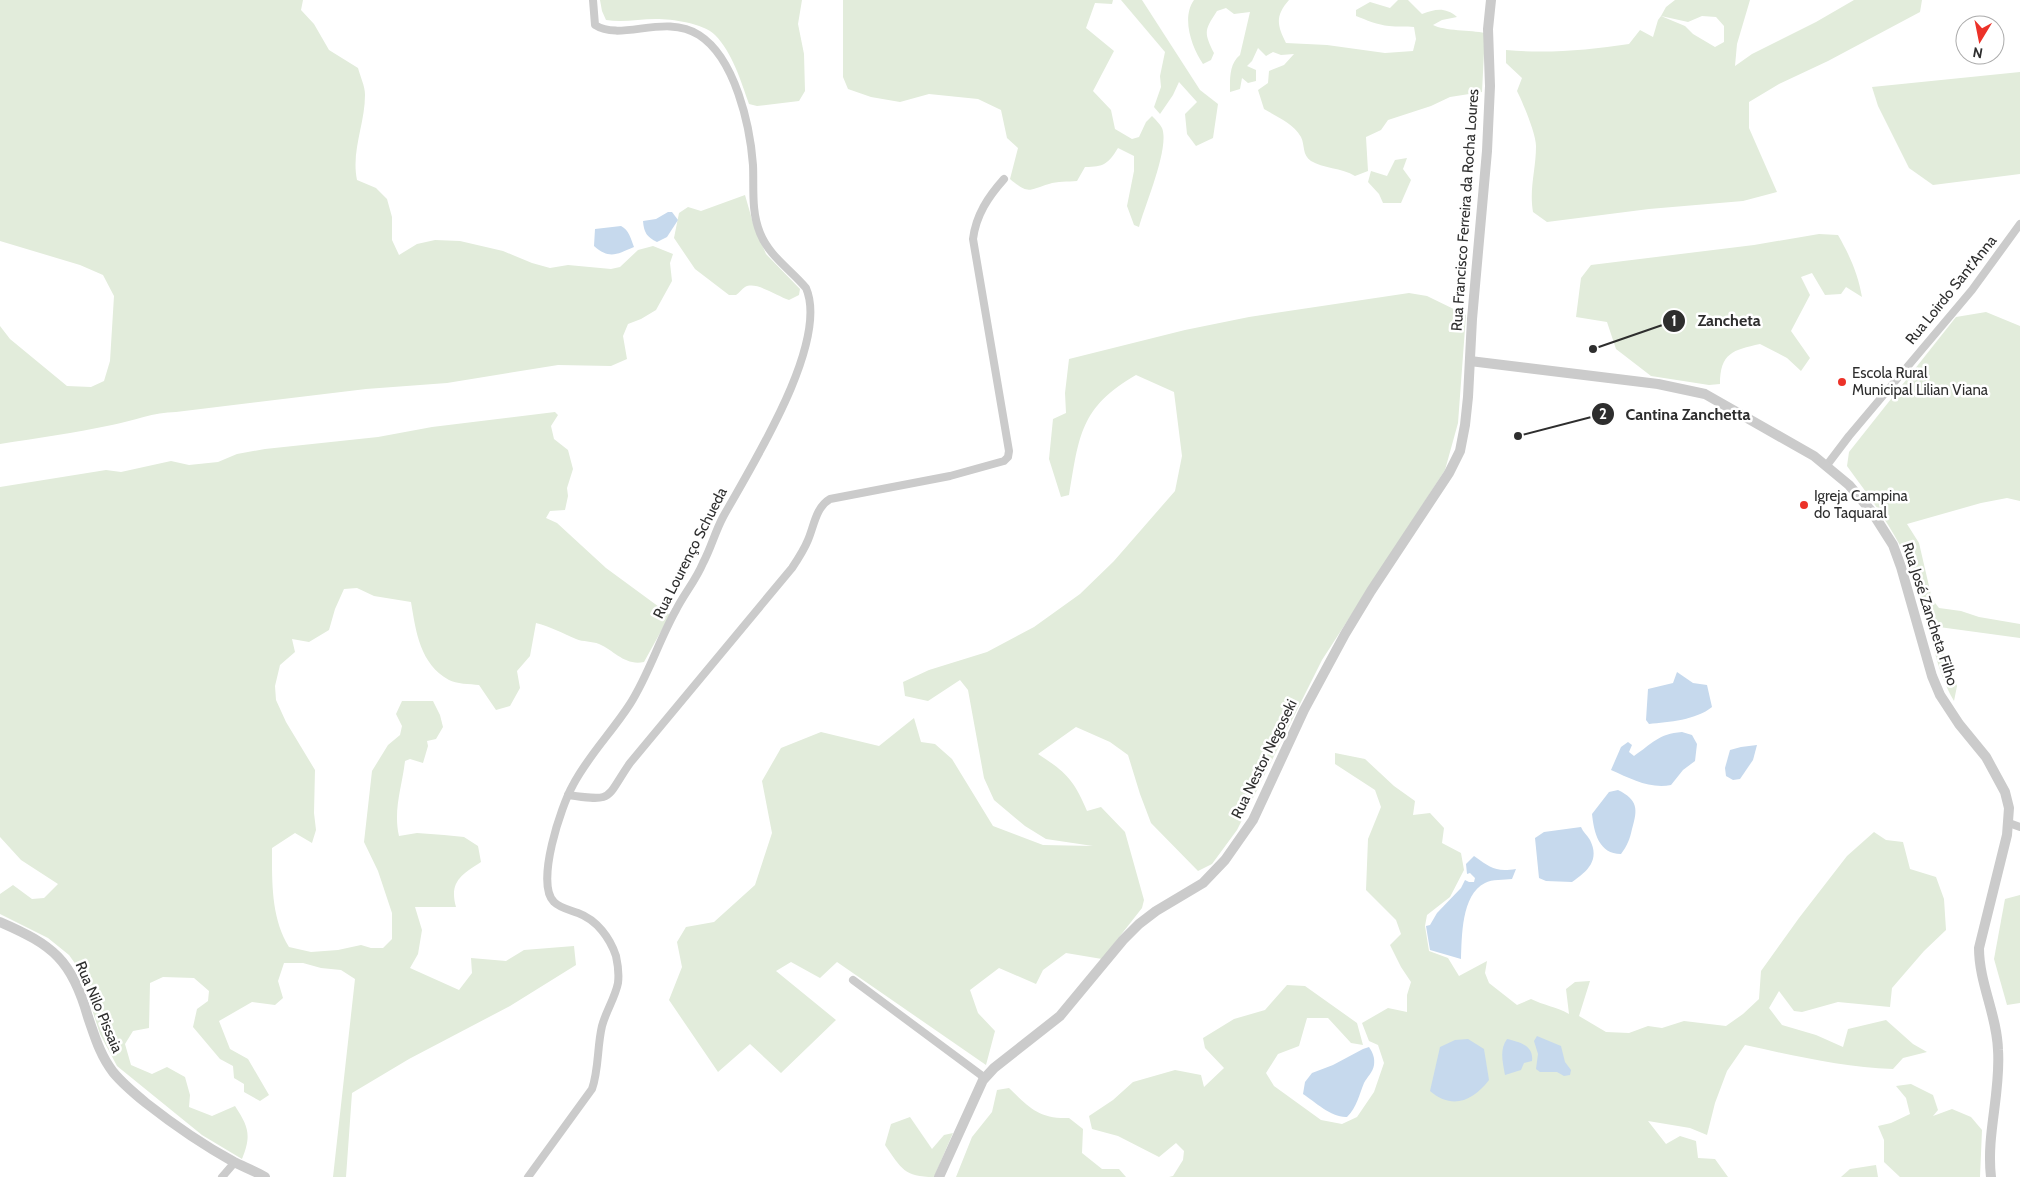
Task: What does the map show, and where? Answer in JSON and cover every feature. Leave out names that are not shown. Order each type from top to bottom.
[{"type":"street","name":"Rua Lourenço Schueda","points":[[528,1177],[592,1088],[596,1079],[601,1029],[618,984],[616,958],[603,931],[593,921],[554,903],[548,894],[546,884],[548,865],[568,795],[577,778],[638,690],[676,610],[702,566],[721,521],[784,408],[806,344],[812,309],[806,288],[767,247],[760,233],[753,200],[753,167],[748,132],[725,62],[712,46],[699,35],[686,29],[660,26],[622,30],[601,29],[595,25],[593,0]]},
{"type":"street","name":"Rua Francisco Ferreira da Rocha Loures","points":[[1470,361],[1472,319],[1488,151],[1490,86],[1488,29],[1491,0]]},
{"type":"street","points":[[568,795],[598,800],[611,794],[630,763],[792,568],[805,546],[820,507],[825,502],[830,499],[950,476],[1004,461],[1008,457],[1009,451],[973,239],[974,228],[982,208],[1004,179]]},
{"type":"street","name":"Rua Loirdo Sant'Anna","points":[[1827,465],[1849,436],[1972,290],[2020,224]]},
{"type":"street","name":"Rua José Zancheta Filho","points":[[1470,361],[1689,389],[1720,401],[1827,465],[1841,476],[1861,498],[1884,530],[1893,545],[1901,567],[1932,676],[1948,708],[1977,744],[1998,776],[2005,792],[2008,808],[2009,823],[1979,948],[1980,967],[1998,1048],[1998,1079],[1990,1147],[1991,1177]]},
{"type":"street","name":"Rua Nestor Negoseki","points":[[943,1176],[985,1078],[994,1068],[1060,1016],[1138,924],[1156,911],[1187,894],[1215,872],[1244,834],[1261,805],[1304,710],[1345,634],[1453,466],[1460,451],[1465,425],[1470,361]]},
{"type":"street","points":[[2009,823],[2020,827]]},
{"type":"street","name":"Rua Nilo Pissaia","points":[[0,922],[28,934],[48,947],[63,961],[82,996],[96,1043],[114,1074],[168,1120],[235,1162],[265,1177]]},
{"type":"street","points":[[853,980],[985,1078]]},
{"type":"street","points":[[222,1177],[235,1162]]},
{"type":"green space","points":[[0,0],[303,0],[301,10],[314,24],[329,50],[358,68],[365,95],[357,148],[357,180],[376,188],[387,199],[392,217],[392,240],[399,255],[417,244],[435,240],[460,241],[503,251],[550,268],[568,265],[611,269],[620,267],[638,250],[653,246],[673,254],[670,263],[672,281],[656,310],[628,324],[623,336],[627,359],[611,366],[558,365],[447,383],[366,389],[168,412],[98,428],[0,444],[0,326],[10,339],[67,386],[91,387],[104,381],[110,361],[114,296],[103,275],[80,265],[0,241]]},
{"type":"green space","points":[[600,0],[802,0],[798,24],[804,54],[805,91],[799,101],[757,106],[749,104],[731,58],[721,42],[710,31],[687,22],[670,20],[606,20]]},
{"type":"green space","points":[[843,0],[1113,0],[1112,4],[1095,3],[1086,28],[1114,51],[1093,91],[1111,110],[1115,129],[1132,139],[1139,137],[1146,122],[1152,116],[1162,128],[1164,137],[1160,162],[1139,227],[1134,225],[1127,206],[1134,171],[1134,156],[1118,148],[1105,163],[1085,167],[1077,181],[1055,182],[1029,190],[1010,179],[1018,148],[1007,138],[1001,110],[978,99],[929,94],[900,102],[871,97],[848,89],[843,77]]},
{"type":"green space","points":[[1121,0],[1142,0],[1200,90],[1218,104],[1213,138],[1196,146],[1187,134],[1185,114],[1197,102],[1179,82],[1160,114],[1154,107],[1161,87],[1160,76],[1165,52]]},
{"type":"green space","points":[[1194,0],[1289,0],[1281,11],[1279,21],[1279,26],[1286,43],[1327,45],[1385,53],[1413,51],[1416,39],[1414,27],[1376,23],[1356,16],[1356,10],[1370,2],[1390,8],[1398,0],[1408,0],[1422,14],[1444,10],[1457,17],[1442,20],[1433,25],[1485,33],[1482,92],[1450,97],[1431,106],[1388,120],[1381,130],[1366,137],[1368,171],[1355,176],[1308,159],[1298,132],[1264,109],[1258,90],[1268,83],[1269,71],[1284,65],[1294,54],[1281,55],[1273,52],[1266,56],[1258,48],[1252,61],[1247,66],[1256,70],[1256,81],[1248,83],[1242,78],[1240,89],[1230,92],[1232,67],[1240,55],[1250,12],[1234,14],[1226,8],[1217,11],[1207,31],[1208,40],[1214,53],[1211,60],[1203,64],[1195,50],[1188,24],[1190,7]]},
{"type":"green space","points":[[1675,0],[1750,0],[1737,44],[1735,66],[1752,54],[1816,22],[1854,0],[1922,0],[1920,12],[1828,61],[1779,84],[1749,102],[1749,128],[1777,192],[1743,201],[1649,209],[1547,222],[1533,212],[1532,195],[1536,155],[1534,134],[1517,91],[1522,78],[1506,63],[1506,50],[1568,51],[1629,44],[1640,30],[1653,37],[1661,16],[1666,7]],"holes":[[[1661,16],[1688,22],[1702,16],[1716,17],[1724,26],[1724,42],[1715,47],[1693,34],[1685,26]]]},
{"type":"green space","points":[[2020,72],[2020,174],[1933,185],[1909,168],[1878,106],[1872,87]]},
{"type":"green space","points":[[1407,158],[1403,169],[1411,180],[1401,203],[1383,203],[1379,194],[1368,182],[1371,171],[1387,176],[1395,160]]},
{"type":"green space","points":[[745,195],[753,223],[766,254],[800,289],[799,295],[789,300],[755,286],[745,287],[736,295],[729,295],[695,269],[674,238],[679,213],[688,207],[701,211]]},
{"type":"green space","points":[[1819,234],[1838,235],[1853,265],[1862,297],[1846,287],[1841,294],[1825,295],[1812,273],[1801,277],[1810,295],[1791,331],[1810,358],[1801,371],[1787,358],[1760,344],[1735,351],[1726,359],[1722,366],[1720,384],[1709,385],[1651,376],[1616,349],[1607,322],[1576,317],[1581,278],[1591,265],[1754,245]]},
{"type":"green space","points":[[1409,293],[1427,296],[1466,315],[1458,423],[1445,470],[1322,660],[1237,830],[1212,864],[1198,871],[1151,823],[1128,755],[1110,742],[1076,727],[1038,754],[1056,766],[1068,778],[1078,792],[1087,811],[1101,807],[1125,832],[1144,900],[1142,908],[1102,959],[1066,953],[1043,970],[1036,984],[999,968],[970,990],[978,1013],[995,1031],[986,1065],[837,962],[820,978],[791,962],[776,971],[836,1020],[781,1073],[750,1044],[718,1072],[669,1000],[682,967],[677,942],[686,927],[714,922],[755,885],[772,833],[762,781],[781,748],[821,732],[879,746],[914,718],[921,742],[935,744],[952,759],[993,826],[1043,845],[1093,846],[1046,839],[1025,826],[994,800],[984,778],[968,690],[960,680],[928,701],[905,696],[903,682],[929,670],[987,652],[1034,627],[1080,594],[1114,561],[1175,491],[1182,456],[1174,392],[1136,375],[1117,387],[1093,411],[1085,425],[1080,440],[1069,495],[1061,497],[1049,459],[1053,419],[1066,413],[1065,393],[1069,359],[1185,330],[1249,317]]},
{"type":"green space","points":[[1986,312],[2020,326],[2020,501],[2007,498],[1981,503],[1907,524],[1919,543],[1932,599],[1939,608],[2020,624],[2020,638],[1939,627],[1939,640],[1957,686],[1954,701],[1941,673],[1917,584],[1904,552],[1886,522],[1847,466],[1849,452],[1956,317]]},
{"type":"green space","points":[[555,412],[558,415],[551,426],[554,439],[568,450],[573,469],[567,488],[568,496],[565,510],[550,511],[546,518],[557,523],[606,568],[670,615],[644,662],[631,662],[599,644],[579,640],[536,623],[530,656],[517,671],[520,688],[510,706],[496,710],[479,685],[449,680],[432,665],[421,646],[411,602],[374,596],[357,588],[344,589],[335,609],[329,630],[309,642],[292,639],[295,652],[280,665],[275,686],[276,700],[286,722],[315,770],[314,813],[316,830],[312,843],[295,833],[272,848],[272,874],[276,912],[283,936],[289,947],[311,952],[338,950],[361,945],[371,948],[383,948],[392,939],[392,913],[378,871],[364,842],[372,771],[388,745],[400,735],[402,726],[396,714],[402,701],[433,701],[440,715],[443,727],[436,739],[427,741],[428,746],[423,763],[410,759],[405,761],[397,808],[399,836],[417,833],[464,837],[478,846],[481,862],[458,880],[454,891],[456,907],[415,907],[422,930],[418,954],[410,968],[459,990],[472,973],[471,958],[506,961],[524,950],[574,946],[576,965],[510,1006],[409,1059],[352,1093],[346,1177],[333,1177],[355,979],[341,970],[321,968],[303,963],[284,963],[278,981],[283,998],[275,1005],[252,1002],[219,1021],[230,1049],[248,1059],[269,1095],[260,1101],[244,1092],[244,1084],[234,1078],[233,1066],[220,1059],[193,1027],[197,1009],[208,1001],[209,991],[194,978],[163,977],[150,983],[149,1028],[133,1031],[125,1044],[131,1065],[152,1074],[167,1067],[185,1077],[190,1095],[189,1107],[212,1116],[235,1106],[246,1125],[248,1137],[242,1159],[202,1135],[117,1066],[100,1034],[79,969],[69,955],[48,938],[0,914],[0,894],[13,885],[32,899],[44,898],[58,884],[21,860],[0,837],[0,487],[106,470],[121,472],[171,461],[189,465],[218,462],[237,454],[265,449],[378,437],[432,427]]},
{"type":"green space","points":[[1335,753],[1365,759],[1394,786],[1415,801],[1413,815],[1430,813],[1444,828],[1442,843],[1461,853],[1464,870],[1450,897],[1427,915],[1425,926],[1429,951],[1448,958],[1459,976],[1487,961],[1485,973],[1489,983],[1517,1005],[1531,999],[1569,1014],[1566,989],[1575,982],[1590,981],[1579,1016],[1606,1032],[1629,1033],[1648,1026],[1662,1028],[1684,1021],[1726,1026],[1759,999],[1761,971],[1847,856],[1874,832],[1886,840],[1903,842],[1910,869],[1936,877],[1944,899],[1946,930],[1924,951],[1892,988],[1890,1007],[1838,1002],[1802,1012],[1794,1011],[1779,991],[1769,1008],[1782,1025],[1816,1035],[1843,1047],[1848,1029],[1886,1020],[1913,1044],[1927,1052],[1903,1058],[1893,1069],[1837,1063],[1745,1045],[1727,1071],[1715,1103],[1707,1135],[1690,1128],[1648,1121],[1666,1144],[1680,1136],[1696,1141],[1698,1158],[1715,1159],[1728,1177],[1169,1177],[1173,1176],[1183,1160],[1184,1151],[1176,1143],[1159,1157],[1118,1136],[1092,1129],[1089,1116],[1113,1100],[1133,1082],[1175,1070],[1201,1075],[1204,1087],[1224,1068],[1205,1048],[1203,1038],[1234,1019],[1265,1010],[1287,985],[1305,986],[1357,1023],[1363,1045],[1351,1043],[1328,1018],[1307,1018],[1299,1046],[1278,1054],[1266,1073],[1274,1086],[1321,1120],[1342,1124],[1357,1117],[1374,1092],[1384,1063],[1378,1045],[1369,1041],[1362,1023],[1388,1008],[1407,1012],[1407,995],[1411,982],[1390,945],[1401,934],[1396,920],[1366,890],[1368,839],[1381,807],[1375,790],[1335,764]]},
{"type":"green space","points":[[2020,895],[2020,1003],[2007,1005],[1994,959],[2005,899]]},
{"type":"green space","points":[[1911,1084],[1933,1095],[1938,1110],[1933,1116],[1952,1109],[1971,1117],[1982,1130],[1980,1177],[1900,1177],[1884,1162],[1884,1140],[1878,1126],[1891,1123],[1910,1114],[1906,1098],[1896,1086]]},
{"type":"green space","points":[[1009,1088],[1029,1106],[1042,1114],[1058,1118],[1069,1118],[1083,1129],[1082,1153],[1102,1169],[1119,1169],[1126,1177],[956,1177],[972,1137],[992,1112],[997,1090]]},
{"type":"green space","points":[[910,1117],[932,1149],[944,1135],[953,1133],[934,1177],[924,1177],[904,1170],[885,1145],[891,1124]]},
{"type":"green space","points":[[1876,1165],[1878,1177],[1841,1177],[1850,1169]]},
{"type":"water","points":[[668,212],[672,212],[678,220],[667,237],[657,242],[647,234],[643,221],[656,219]]},
{"type":"water","points":[[621,226],[628,232],[634,247],[609,254],[594,246],[595,229]]},
{"type":"water","points":[[1677,672],[1693,683],[1707,685],[1712,707],[1690,718],[1649,724],[1646,720],[1648,689],[1673,683]]},
{"type":"water","points":[[1682,732],[1692,735],[1697,744],[1695,761],[1683,770],[1671,785],[1656,786],[1648,784],[1633,780],[1611,770],[1621,747],[1628,742],[1632,745],[1629,752],[1634,756],[1661,737]]},
{"type":"water","points":[[1757,745],[1753,760],[1740,779],[1733,780],[1726,776],[1725,768],[1730,750]]},
{"type":"water","points":[[1618,790],[1633,801],[1635,806],[1634,822],[1627,845],[1621,854],[1607,850],[1599,841],[1594,828],[1592,814],[1609,792]]},
{"type":"water","points":[[1581,827],[1590,840],[1594,853],[1591,864],[1583,874],[1572,882],[1546,881],[1539,878],[1535,838],[1544,832]]},
{"type":"water","points":[[1474,856],[1493,868],[1503,870],[1516,869],[1512,879],[1495,880],[1485,883],[1471,897],[1464,917],[1461,959],[1430,950],[1426,926],[1430,925],[1437,913],[1461,888],[1465,880],[1474,882],[1475,878],[1470,873],[1467,874],[1466,864]]},
{"type":"water","points":[[1537,1036],[1561,1046],[1565,1062],[1571,1070],[1570,1075],[1564,1076],[1557,1072],[1540,1072],[1536,1069],[1538,1054],[1534,1041]]},
{"type":"water","points":[[1468,1039],[1484,1049],[1489,1080],[1469,1098],[1454,1101],[1438,1097],[1430,1091],[1440,1047],[1455,1040]]},
{"type":"water","points":[[1507,1039],[1525,1045],[1531,1051],[1532,1061],[1524,1063],[1521,1070],[1505,1075],[1502,1052]]},
{"type":"water","points":[[1369,1047],[1374,1058],[1373,1068],[1347,1117],[1335,1115],[1303,1094],[1305,1082],[1312,1073]]},
{"type":"place","name":"Zancheta","points":[[1593,349]]},
{"type":"place","name":"Escola Rural Municipal Lilian Viana","points":[[1842,382]]},
{"type":"place","name":"Cantina Zanchetta","points":[[1518,436]]},
{"type":"place","name":"Igreja Campina do Taquaral","points":[[1804,505]]}]
